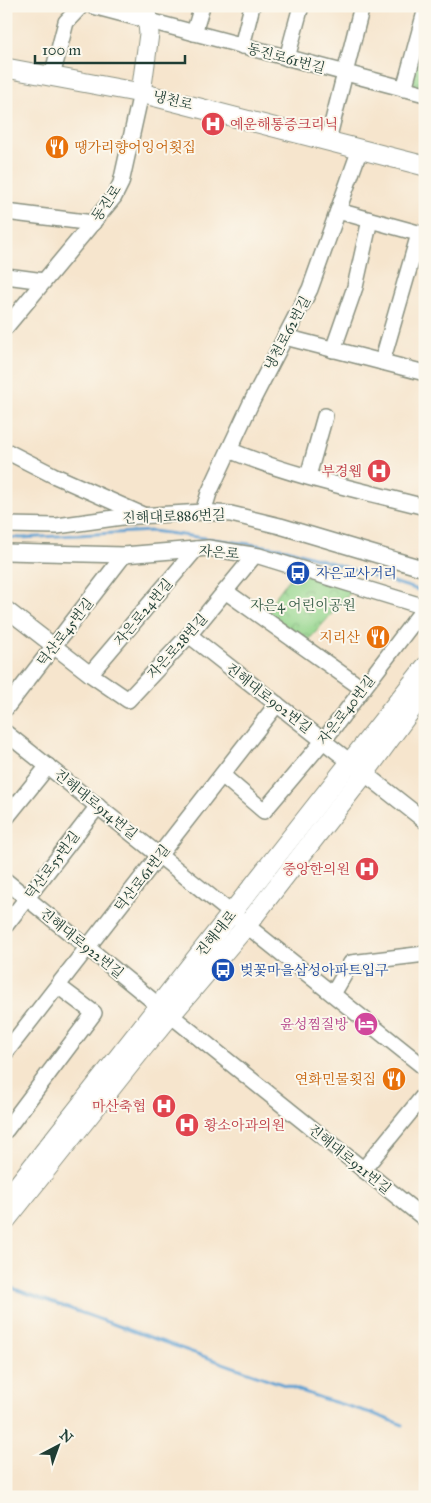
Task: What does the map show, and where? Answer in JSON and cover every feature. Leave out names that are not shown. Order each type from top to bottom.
[{"type":"main road","name":"동진로","points":[[142,92],[149,34],[147,14]]},
{"type":"main road","name":"냉천로","points":[[6,68],[142,92],[425,166]]},
{"type":"main road","name":"진해대로","points":[[6,1220],[126,1069],[232,913],[425,666]]},
{"type":"main road","name":"진해대로","points":[[6,1200],[164,1011],[247,925],[365,773],[425,691]]},
{"type":"street","points":[[52,76],[66,22],[81,6]]},
{"type":"street","points":[[93,6],[147,14]]},
{"type":"street","points":[[194,33],[202,6]]},
{"type":"street","points":[[242,46],[252,6]]},
{"type":"street","points":[[287,58],[301,6]]},
{"type":"street","points":[[328,140],[362,6]]},
{"type":"street","points":[[404,88],[425,12]]},
{"type":"street","name":"동진로61번길","points":[[147,14],[194,33],[425,94]]},
{"type":"street","name":"동진로","points":[[6,327],[114,197],[121,183],[142,92]]},
{"type":"street","name":"냉천로62번길","points":[[203,512],[251,402],[310,289],[360,149]]},
{"type":"street","points":[[338,211],[422,234],[382,362]]},
{"type":"street","points":[[6,212],[93,223]]},
{"type":"street","points":[[333,350],[355,287],[370,220]]},
{"type":"street","points":[[6,276],[44,281]]},
{"type":"street","points":[[285,337],[425,373]]},
{"type":"street","points":[[308,476],[324,416]]},
{"type":"street","points":[[229,450],[253,460],[308,476],[425,507]]},
{"type":"street","points":[[6,451],[53,475],[146,517]]},
{"type":"street","name":"진해대로886번길","points":[[6,525],[57,526],[122,517],[203,512],[230,514],[272,524],[425,569]]},
{"type":"street","name":"자은로","points":[[6,552],[124,556],[208,548],[254,556],[425,607]]},
{"type":"street","name":"자은로24번길","points":[[90,674],[196,549]]},
{"type":"street","name":"덕산로45번길","points":[[6,708],[124,556]]},
{"type":"street","name":"자은로28번길","points":[[90,674],[128,700],[189,635],[254,556]]},
{"type":"street","points":[[225,591],[363,689]]},
{"type":"street","name":"자은로40번길","points":[[222,775],[264,811],[324,740],[425,607]]},
{"type":"street","points":[[6,609],[90,674]]},
{"type":"street","name":"진해대로902번길","points":[[189,635],[425,821]]},
{"type":"street","name":"덕산로61번길","points":[[6,1052],[277,704]]},
{"type":"street","name":"진해대로914번길","points":[[6,733],[425,1068]]},
{"type":"street","points":[[6,818],[48,766]]},
{"type":"street","name":"덕산로55번길","points":[[6,925],[98,806]]},
{"type":"street","name":"진해대로922번길","points":[[6,881],[164,1011]]},
{"type":"street","points":[[333,994],[351,963],[425,954]]},
{"type":"street","points":[[6,1130],[94,1013],[58,986]]},
{"type":"street","name":"진해대로921번길","points":[[164,1011],[425,1219]]},
{"type":"street","points":[[363,1170],[425,1094]]},
{"type":"green space","points":[[425,33],[425,89],[410,85]]},
{"type":"green space","name":"자은4 어린이공원","points":[[294,572],[351,589],[351,592],[306,643],[265,611]]},
{"type":"waterway","points":[[6,537],[21,538],[152,531],[287,549],[425,592]]},
{"type":"waterway","points":[[6,1286],[324,1399],[403,1425]]},
{"type":"place","name":"예운해통증크리닉","points":[[213,124]]},
{"type":"place","name":"땡가리향어잉어횟집","points":[[57,147]]},
{"type":"place","name":"부경웹","points":[[379,471]]},
{"type":"place","name":"자은교사거리","points":[[298,573]]},
{"type":"place","name":"지리산","points":[[378,637]]},
{"type":"place","name":"중앙한의원","points":[[367,869]]},
{"type":"place","name":"벚꽃마을삼성아파트입구","points":[[223,970]]},
{"type":"place","name":"윤성찜질방","points":[[366,1024]]},
{"type":"place","name":"연화민물횟집","points":[[394,1079]]},
{"type":"place","name":"마산축협","points":[[164,1106]]},
{"type":"place","name":"황소아과의원","points":[[187,1125]]}]
